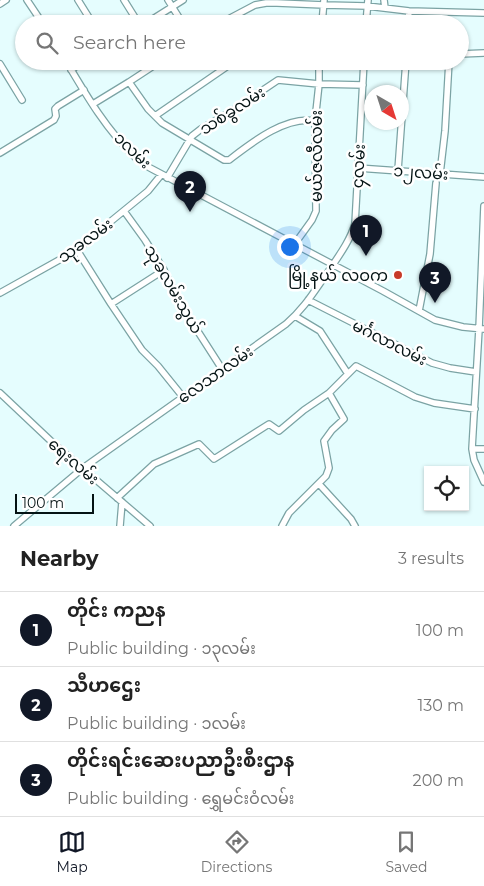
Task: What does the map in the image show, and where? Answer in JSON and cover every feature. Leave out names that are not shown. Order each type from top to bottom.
[{"type":"street","points":[[0,4],[6,0]]},
{"type":"street","points":[[27,0],[36,15]]},
{"type":"street","points":[[78,0],[87,15]]},
{"type":"street","points":[[124,0],[133,15]]},
{"type":"street","points":[[168,0],[177,15]]},
{"type":"street","points":[[160,15],[184,0]]},
{"type":"street","points":[[384,0],[384,8]]},
{"type":"street","points":[[236,15],[255,5],[277,2],[367,3],[384,8],[409,11],[484,13]]},
{"type":"street","points":[[409,11],[409,15]]},
{"type":"street","points":[[469,54],[484,53]]},
{"type":"street","points":[[0,64],[22,100]]},
{"type":"street","name":"၁လမ်း","points":[[71,70],[102,118],[132,154],[144,164],[435,320],[482,329]]},
{"type":"street","points":[[93,104],[147,70]]},
{"type":"street","points":[[154,116],[221,70]]},
{"type":"street","name":"မယ်ဇလီလမ်း","points":[[294,245],[312,220],[316,210],[314,121],[319,70]]},
{"type":"street","name":"၄လမ်း","points":[[333,265],[355,224],[364,70]]},
{"type":"street","points":[[398,170],[405,70]]},
{"type":"street","points":[[440,174],[446,123],[449,70]]},
{"type":"street","name":"သစ်ခွလမ်း","points":[[164,176],[189,140],[201,129],[278,80],[318,84],[363,85]]},
{"type":"street","points":[[129,82],[148,110],[162,123],[224,160],[229,160],[261,136],[289,123],[314,121]]},
{"type":"street","points":[[0,153],[54,120],[56,116],[55,109],[84,90]]},
{"type":"street","name":"၁၂လမ်း","points":[[358,168],[484,177]]},
{"type":"street","name":"သုခလမ်း","points":[[0,294],[77,250],[164,176]]},
{"type":"street","points":[[419,311],[430,254],[436,183]]},
{"type":"street","points":[[484,206],[482,329],[476,372],[472,449],[474,460],[484,482]]},
{"type":"street","name":"သုခလမ်းသွယ်","points":[[124,211],[164,270],[179,302],[222,369]]},
{"type":"street","points":[[77,250],[110,304],[142,350],[183,396]]},
{"type":"street","name":"လေသာလမ်း","points":[[14,526],[83,468],[296,316],[333,265]]},
{"type":"street","points":[[110,304],[164,270]]},
{"type":"street","name":"မင်္ဂလာလမ်း","points":[[308,300],[432,364],[476,372]]},
{"type":"street","points":[[296,316],[320,331],[348,374]]},
{"type":"street","points":[[120,526],[120,500],[154,464],[199,444],[214,459],[269,424],[279,431],[304,410],[329,393],[356,366],[415,396],[434,403],[474,409]]},
{"type":"street","name":"ရေးလမ်း","points":[[0,393],[53,443],[150,526]]},
{"type":"street","points":[[282,526],[289,514],[319,484],[330,468],[324,441],[344,419],[329,393]]},
{"type":"street","points":[[472,449],[484,449]]},
{"type":"street","points":[[319,484],[351,519],[355,526]]},
{"type":"place","name":"သီဟဌေး","points":[[190,212]]},
{"type":"place","name":"တိုင်း ကညန","points":[[366,256]]},
{"type":"place","name":"မြို့နယ် လဝက","points":[[398,275]]},
{"type":"place","name":"တိုင်းရင်းဆေးပညာဦးစီးဌာန","points":[[435,303]]}]
